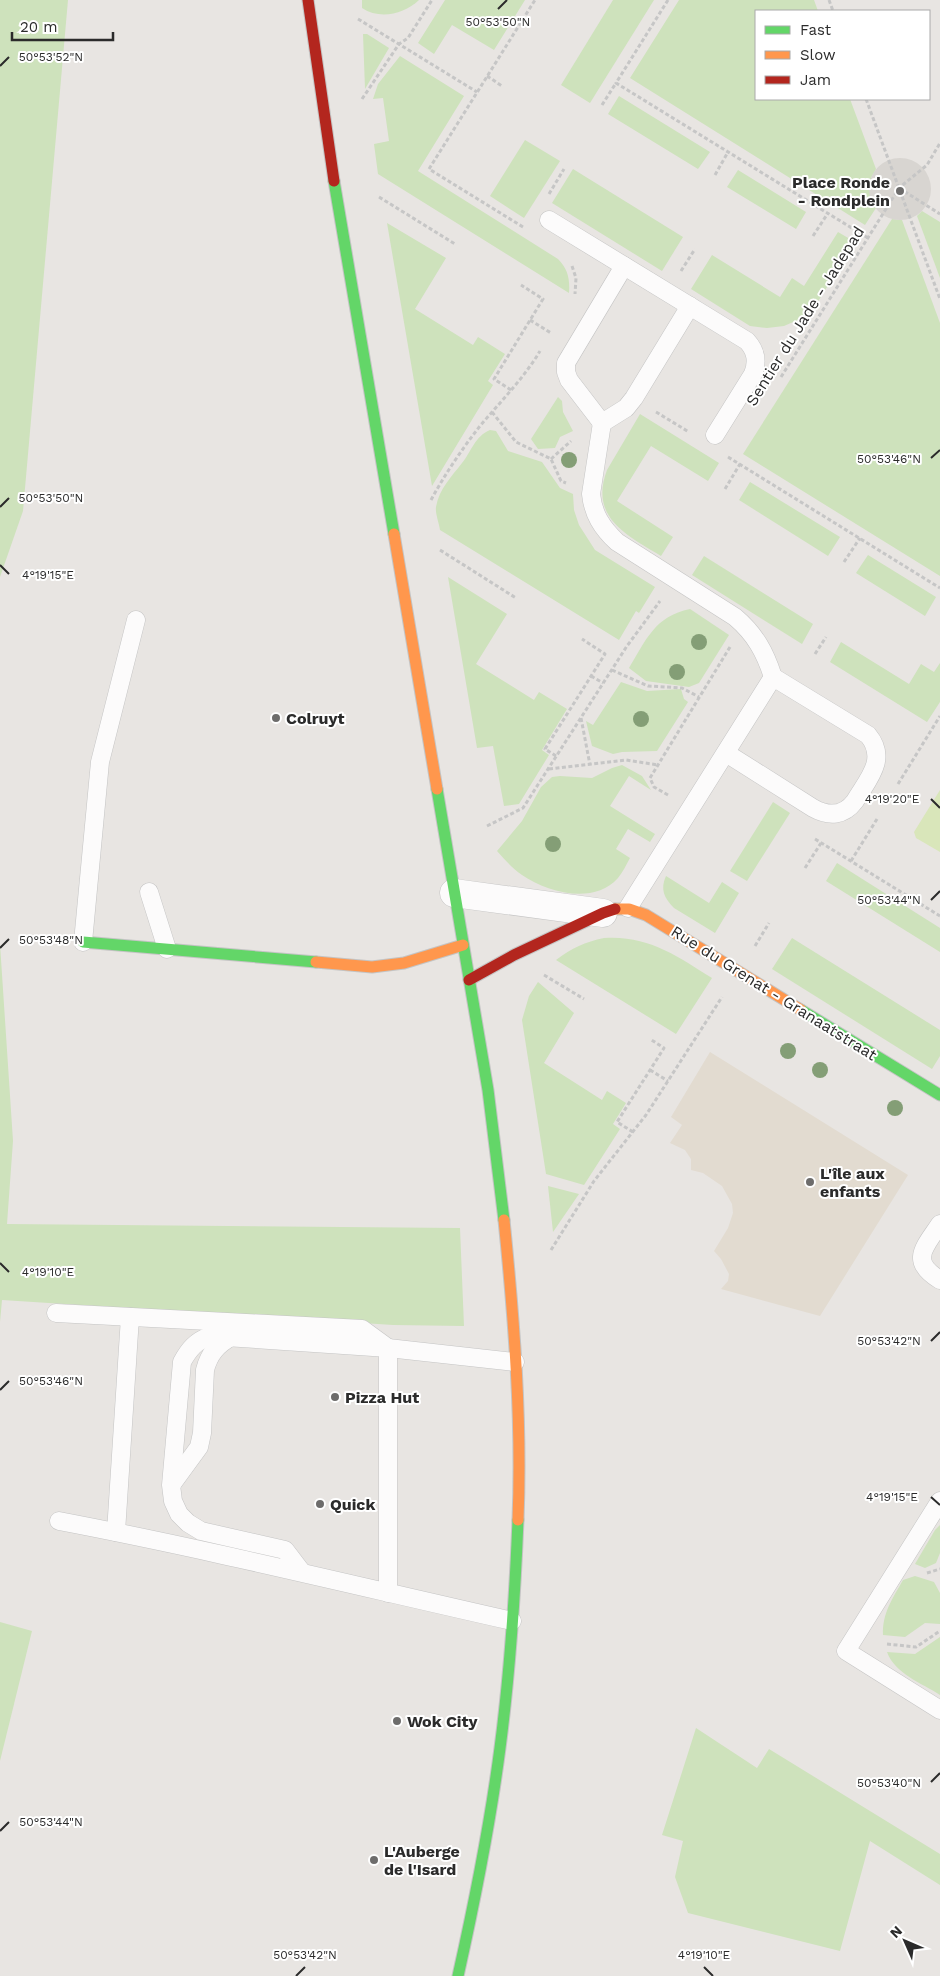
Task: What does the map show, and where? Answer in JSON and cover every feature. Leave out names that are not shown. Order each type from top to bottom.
[{"type":"main road","points":[[308,0],[337,204],[492,1121],[510,1281],[516,1362],[517,1497],[509,1677],[494,1792],[458,1976]]},
{"type":"main road","points":[[468,980],[514,955],[615,910]]},
{"type":"main road","name":"Rue du Grenat - Granaatstraat","points":[[615,910],[646,914],[940,1095]]},
{"type":"main road","points":[[83,942],[372,967],[404,963],[463,945]]},
{"type":"street","name":"Rue du Grenat - Granaatstraat","points":[[454,893],[615,910]]},
{"type":"lane","points":[[549,220],[747,341],[753,348],[756,356],[756,366],[753,374],[715,435]]},
{"type":"lane","points":[[624,266],[566,363],[566,372],[569,380],[602,423],[591,494],[592,505],[602,526],[617,542],[745,625],[762,647],[773,677],[868,735],[874,742],[877,760],[855,801],[843,812],[827,814],[813,808],[726,753]]},
{"type":"lane","points":[[602,423],[626,408],[634,398],[690,306]]},
{"type":"lane","points":[[83,942],[100,762],[136,620]]},
{"type":"lane","points":[[615,910],[726,753],[773,677]]},
{"type":"lane","points":[[149,892],[167,948]]},
{"type":"lane","points":[[940,1224],[924,1249],[922,1258],[924,1268],[940,1280]]},
{"type":"lane","points":[[56,1313],[362,1329],[388,1348]]},
{"type":"lane","points":[[116,1532],[130,1317]]},
{"type":"lane","points":[[301,1571],[285,1550],[201,1531],[178,1514],[173,1501],[171,1485],[182,1362],[191,1347],[199,1340],[210,1336],[388,1348],[516,1362]]},
{"type":"lane","points":[[171,1485],[198,1447],[202,1433],[205,1370],[208,1361],[218,1344],[231,1337]]},
{"type":"lane","points":[[388,1348],[388,1593]]},
{"type":"lane","points":[[940,1501],[846,1651],[940,1710]]},
{"type":"lane","points":[[60,1521],[301,1571],[512,1621]]},
{"type":"path","points":[[362,99],[399,44],[408,38],[432,0]]},
{"type":"path","points":[[526,229],[429,169],[534,0]]},
{"type":"path","points":[[602,105],[668,0]]},
{"type":"path","points":[[358,19],[477,92]]},
{"type":"path","points":[[487,76],[502,86]]},
{"type":"path","points":[[616,83],[868,238]]},
{"type":"path","points":[[866,100],[940,299]]},
{"type":"path","name":"Sentier du Jade - Jadepad","points":[[778,382],[899,188],[927,165],[940,143]]},
{"type":"path","points":[[715,175],[729,152]]},
{"type":"path","points":[[899,188],[940,214]]},
{"type":"path","points":[[379,197],[454,244]]},
{"type":"path","points":[[813,236],[828,213]]},
{"type":"path","points":[[680,273],[695,249]]},
{"type":"path","points":[[569,262],[573,266],[576,278],[574,296]]},
{"type":"path","points":[[511,390],[494,379],[543,299],[521,285]]},
{"type":"path","points":[[530,320],[551,333],[556,326]]},
{"type":"path","points":[[431,500],[442,480],[478,428],[531,367],[541,350]]},
{"type":"path","points":[[653,410],[693,434]]},
{"type":"path","points":[[492,412],[516,442],[551,458],[561,481],[568,484]]},
{"type":"path","points":[[551,458],[578,436]]},
{"type":"path","points":[[723,454],[940,588]]},
{"type":"path","points":[[725,488],[740,464]]},
{"type":"path","points":[[844,562],[860,538]]},
{"type":"path","points":[[440,550],[516,598]]},
{"type":"path","points":[[487,826],[524,808],[627,646],[662,599]]},
{"type":"path","points":[[815,654],[826,637]]},
{"type":"path","points":[[556,756],[545,749],[605,654],[582,639]]},
{"type":"path","points":[[669,796],[654,787],[650,778],[732,644]]},
{"type":"path","points":[[612,670],[648,686],[682,688],[699,697]]},
{"type":"path","points":[[591,676],[603,683]]},
{"type":"path","points":[[581,718],[590,765]]},
{"type":"path","points":[[548,769],[626,760],[658,765]]},
{"type":"path","points":[[814,838],[940,916]]},
{"type":"path","points":[[805,868],[821,843]]},
{"type":"path","points":[[750,953],[769,923]]},
{"type":"path","points":[[540,972],[584,999]]},
{"type":"path","points":[[551,1250],[594,1181],[646,1115],[725,992]]},
{"type":"path","points":[[633,1132],[617,1122],[664,1048],[650,1039]]},
{"type":"path","points":[[650,1070],[668,1081]]},
{"type":"path","points":[[860,1629],[883,1643],[916,1647],[940,1631]]},
{"type":"shaded area","name":"Place Ronde - Rondplein","points":[[900,158],[912,160],[922,167],[929,177],[931,189],[929,201],[922,211],[912,218],[900,220],[888,218],[878,211],[871,201],[869,189],[871,177],[878,167],[888,160]]},
{"type":"shaded area","name":"L'île aux enfants","points":[[710,1052],[908,1175],[820,1316],[721,1289],[728,1281],[729,1274],[714,1251],[728,1228],[733,1213],[732,1204],[722,1186],[703,1173],[691,1170],[691,1159],[685,1150],[670,1143],[682,1125],[671,1117]]},
{"type":"green space","points":[[0,0],[68,0],[23,511],[0,577]]},
{"type":"green space","points":[[362,0],[419,0],[399,12],[376,14],[362,8]]},
{"type":"green space","points":[[445,0],[525,0],[494,50],[452,25],[434,54],[418,43]]},
{"type":"green space","points":[[613,0],[654,0],[590,103],[561,85]]},
{"type":"green space","points":[[679,0],[814,0],[818,10],[755,10],[755,100],[850,100],[876,169],[871,178],[876,208],[865,225],[630,78]]},
{"type":"green space","points":[[363,34],[367,34],[389,48],[365,89]]},
{"type":"green space","points":[[400,56],[464,96],[418,171],[558,259],[568,274],[569,293],[378,174],[374,144],[389,141],[383,98],[373,99],[378,84]]},
{"type":"green space","points":[[619,96],[710,152],[698,169],[608,114]]},
{"type":"green space","points":[[525,140],[560,161],[524,218],[490,196]]},
{"type":"green space","points":[[573,169],[683,237],[662,271],[552,203]]},
{"type":"green space","points":[[738,170],[806,212],[796,229],[727,187]]},
{"type":"green space","points":[[922,211],[940,222],[940,278],[917,216]]},
{"type":"green space","points":[[892,219],[902,220],[940,323],[940,576],[743,454]]},
{"type":"green space","points":[[387,223],[446,258],[415,309],[473,345],[478,337],[505,354],[488,381],[493,385],[432,486]]},
{"type":"green space","points":[[838,232],[855,242],[814,308],[800,319],[784,326],[767,328],[750,326],[691,289],[712,255],[780,297],[792,278],[804,286]]},
{"type":"green space","points":[[558,397],[562,401],[563,412],[573,431],[560,437],[555,448],[538,449],[531,439]]},
{"type":"green space","points":[[640,414],[719,463],[708,481],[651,446],[617,501],[673,537],[661,556],[624,532],[614,523],[607,513],[603,501],[603,487],[607,470]]},
{"type":"green space","points":[[490,430],[496,431],[508,451],[542,462],[560,488],[573,494],[574,510],[579,525],[595,550],[655,587],[639,613],[636,611],[619,640],[440,530],[436,509],[440,494],[477,440]]},
{"type":"green space","points":[[750,482],[840,537],[828,556],[739,500]]},
{"type":"green space","points":[[868,555],[936,597],[925,616],[856,573]]},
{"type":"green space","points":[[704,556],[813,624],[802,644],[692,575]]},
{"type":"green space","points":[[448,577],[507,614],[476,664],[534,700],[539,692],[567,709],[542,750],[549,755],[519,804],[504,806],[493,746],[477,748]]},
{"type":"green space","points":[[690,609],[729,635],[699,683],[689,687],[646,681],[629,668],[647,639],[660,623],[678,612]]},
{"type":"green space","points":[[841,642],[909,684],[921,664],[934,672],[940,663],[940,702],[927,722],[830,662]]},
{"type":"green space","points":[[621,682],[647,691],[681,689],[684,699],[688,702],[657,751],[613,754],[592,746],[586,721],[593,725]]},
{"type":"green space","points":[[622,765],[642,776],[651,790],[629,776],[610,806],[655,834],[650,842],[628,829],[616,849],[630,858],[620,876],[608,886],[584,894],[557,891],[522,875],[497,851],[522,821],[541,787],[552,777],[592,778]]},
{"type":"green space","points":[[940,790],[940,852],[916,838],[914,832]]},
{"type":"green space","points":[[773,802],[790,813],[747,881],[730,871]]},
{"type":"green space","points":[[837,863],[940,928],[940,952],[826,881]]},
{"type":"green space","points":[[666,876],[709,903],[722,882],[739,893],[715,933],[674,908],[665,897],[663,889]]},
{"type":"green space","points":[[604,938],[635,940],[648,944],[674,955],[712,978],[676,1034],[556,960],[579,946]]},
{"type":"green space","points":[[792,938],[940,1030],[940,1056],[932,1069],[772,969]]},
{"type":"green space","points":[[0,944],[13,1141],[7,1224],[460,1228],[464,1326],[393,1325],[2,1300],[0,1322]]},
{"type":"green space","points":[[538,982],[574,1013],[544,1063],[602,1100],[607,1091],[626,1103],[613,1124],[620,1129],[584,1185],[546,1174],[522,1020],[529,996]]},
{"type":"green space","points":[[548,1186],[579,1194],[553,1232]]},
{"type":"green space","points":[[940,1525],[940,1553],[936,1563],[925,1568],[915,1564],[935,1530]]},
{"type":"green space","points":[[915,1576],[934,1582],[940,1593],[940,1624],[925,1623],[905,1637],[883,1635],[884,1620],[892,1600],[903,1580]]},
{"type":"green space","points":[[0,1622],[32,1631],[0,1761]]},
{"type":"green space","points":[[940,1637],[940,1695],[903,1672],[891,1660],[887,1652],[915,1654]]},
{"type":"green space","points":[[696,1728],[757,1768],[769,1749],[940,1854],[940,1885],[870,1841],[840,1951],[688,1913],[675,1877],[683,1841],[662,1835]]},
{"type":"traffic: fast","points":[[334,181],[394,534]]},
{"type":"traffic: fast","points":[[437,789],[488,1090],[504,1220]]},
{"type":"traffic: fast","points":[[83,942],[316,962]]},
{"type":"traffic: fast","points":[[801,1010],[940,1095]]},
{"type":"traffic: fast","points":[[458,1976],[482,1862],[500,1748],[512,1634],[518,1520]]},
{"type":"traffic: slow","points":[[394,534],[437,789]]},
{"type":"traffic: slow","points":[[615,909],[629,909],[646,915],[801,1010]]},
{"type":"traffic: slow","points":[[316,962],[372,967],[404,963],[463,945]]},
{"type":"traffic: slow","points":[[504,1220],[518,1407],[518,1520]]},
{"type":"traffic: jam","points":[[308,0],[334,181]]},
{"type":"traffic: jam","points":[[469,980],[514,955],[615,909]]},
{"type":"place","name":"Place Ronde - Rondplein","points":[[900,191]]},
{"type":"place","name":"Colruyt","points":[[276,718]]},
{"type":"place","name":"L'île aux enfants","points":[[810,1182]]},
{"type":"place","name":"Pizza Hut","points":[[335,1397]]},
{"type":"place","name":"Quick","points":[[320,1504]]},
{"type":"place","name":"Wok City","points":[[397,1721]]},
{"type":"place","name":"L'Auberge de l'Isard","points":[[374,1860]]}]
